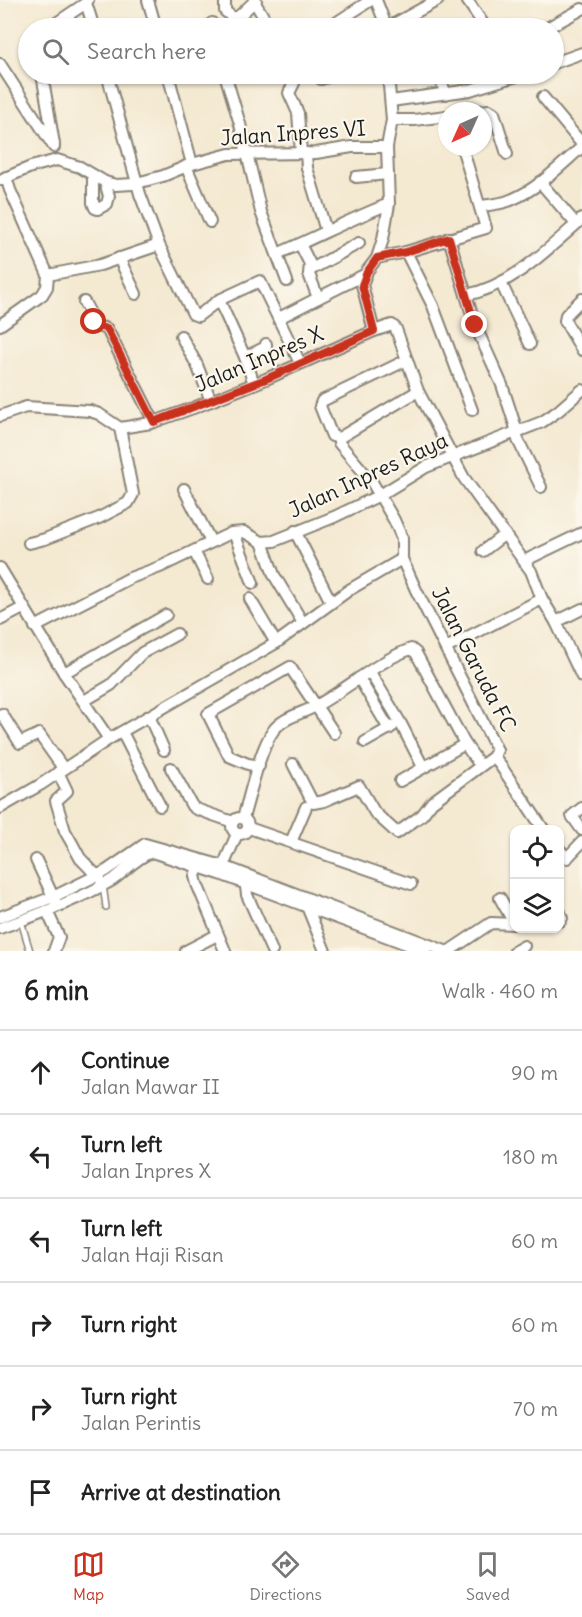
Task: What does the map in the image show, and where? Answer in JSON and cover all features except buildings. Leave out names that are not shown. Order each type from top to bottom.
[{"type":"street","points":[[148,0],[153,18]]},
{"type":"street","points":[[225,0],[225,11],[232,17],[242,15],[255,1],[264,18]]},
{"type":"street","points":[[344,18],[374,0],[382,18]]},
{"type":"street","points":[[405,18],[438,0]]},
{"type":"street","points":[[467,0],[479,18]]},
{"type":"street","points":[[64,18],[87,1],[91,18]]},
{"type":"street","points":[[564,19],[582,9]]},
{"type":"street","points":[[564,59],[582,53]]},
{"type":"street","points":[[0,64],[54,147]]},
{"type":"street","points":[[0,325],[42,295],[47,287],[48,275],[10,190],[2,178],[57,160],[44,84]]},
{"type":"street","points":[[110,84],[139,183],[140,194],[159,245],[193,314],[198,316],[219,300],[260,281],[300,363]]},
{"type":"street","points":[[170,84],[189,165],[210,222]]},
{"type":"street","points":[[228,84],[240,123],[245,153],[261,212],[287,281]]},
{"type":"street","points":[[294,84],[290,93],[298,113],[303,153],[326,231]]},
{"type":"street","points":[[389,84],[392,120],[387,147],[389,204],[377,258],[366,274],[362,285],[374,331],[392,325],[418,391],[453,457],[474,494],[531,571],[582,677]]},
{"type":"street","points":[[442,84],[446,94]]},
{"type":"street","points":[[391,101],[470,90],[488,84]]},
{"type":"street","points":[[480,207],[503,203],[515,198],[540,182],[582,145],[543,97]]},
{"type":"street","points":[[492,112],[507,154]]},
{"type":"street","points":[[392,120],[438,117]]},
{"type":"street","name":"Jalan Inpres VI","points":[[57,160],[80,167],[105,182],[116,185],[139,183],[219,156],[245,153],[303,153],[352,147],[387,147]]},
{"type":"street","points":[[377,258],[406,252],[486,228],[465,156]]},
{"type":"street","points":[[356,177],[388,174]]},
{"type":"street","points":[[93,175],[94,208],[98,209],[107,204],[109,196],[105,182]]},
{"type":"street","points":[[466,296],[501,284],[579,221],[540,182]]},
{"type":"street","points":[[277,254],[351,218],[389,204]]},
{"type":"street","points":[[449,238],[475,325],[502,385],[518,440],[541,488]]},
{"type":"street","points":[[310,270],[359,243]]},
{"type":"street","points":[[300,244],[310,264],[309,274],[318,298]]},
{"type":"street","points":[[48,275],[89,268],[159,245]]},
{"type":"street","points":[[406,252],[433,306],[472,410]]},
{"type":"street","points":[[119,258],[136,294]]},
{"type":"street","points":[[279,318],[366,274]]},
{"type":"street","points":[[501,284],[530,345]]},
{"type":"street","points":[[582,299],[566,315],[565,321],[582,350]]},
{"type":"street","points":[[219,300],[245,357],[254,384]]},
{"type":"street","points":[[84,302],[97,326],[107,329],[154,422]]},
{"type":"street","name":"Jalan Inpres X","points":[[120,428],[154,422],[211,401],[374,331]]},
{"type":"street","points":[[182,336],[211,401]]},
{"type":"street","points":[[245,357],[266,345]]},
{"type":"street","name":"Jalan Garuda FC","points":[[293,764],[313,803],[324,801],[359,786],[375,813],[394,832],[399,833],[422,814],[432,801],[494,756],[498,750],[402,559],[402,538],[380,495],[339,443],[339,438],[332,436],[320,406],[322,400],[407,360]]},
{"type":"street","name":"Jalan Inpres Raya","points":[[262,542],[274,541],[334,517],[380,495],[426,467],[542,422],[582,390]]},
{"type":"street","points":[[339,438],[418,391]]},
{"type":"street","points":[[0,416],[26,407],[90,411],[99,414],[120,428],[133,494],[128,503],[99,518],[45,539],[28,543]]},
{"type":"street","points":[[184,489],[211,542]]},
{"type":"street","points":[[295,531],[331,602]]},
{"type":"street","points":[[35,627],[130,578],[211,542],[234,533],[244,532],[262,542],[274,575],[303,623]]},
{"type":"street","points":[[234,533],[253,583]]},
{"type":"street","points":[[524,561],[582,533]]},
{"type":"street","points":[[483,551],[505,534]]},
{"type":"street","points":[[194,551],[208,579]]},
{"type":"street","points":[[0,808],[109,739],[276,643],[331,602],[402,559]]},
{"type":"street","points":[[0,568],[35,627],[109,739]]},
{"type":"street","points":[[446,648],[542,598]]},
{"type":"street","points":[[250,599],[276,643]]},
{"type":"street","points":[[0,620],[23,608]]},
{"type":"street","points":[[556,622],[582,609]]},
{"type":"street","points":[[64,672],[166,615]]},
{"type":"street","points":[[84,701],[111,685],[142,654],[177,634]]},
{"type":"street","points":[[222,870],[237,834],[232,827],[241,823],[259,766],[276,726],[315,706],[358,678],[408,650],[414,650],[465,744],[477,761]]},
{"type":"street","points":[[259,766],[229,756],[208,718],[209,711],[290,667],[334,733]]},
{"type":"street","points":[[370,672],[400,722],[423,767]]},
{"type":"street","points":[[358,678],[389,729]]},
{"type":"street","points":[[1,715],[20,743],[39,734],[61,770],[67,791],[56,801],[65,831],[80,858],[101,880]]},
{"type":"street","points":[[149,716],[164,750]]},
{"type":"street","points":[[365,742],[400,722]]},
{"type":"street","points":[[122,732],[160,806]]},
{"type":"street","points":[[399,781],[465,744]]},
{"type":"street","points":[[494,756],[541,825]]},
{"type":"street","points":[[171,768],[196,809],[411,884]]},
{"type":"street","points":[[291,842],[306,807]]},
{"type":"street","points":[[582,808],[572,816],[582,830]]},
{"type":"street","points":[[564,855],[567,858],[582,842]]},
{"type":"street","points":[[0,928],[101,880],[112,880],[152,852],[199,862],[447,951],[491,923],[510,923]]},
{"type":"street","points":[[36,860],[52,905],[59,937],[54,951]]},
{"type":"street","points":[[199,862],[195,876],[197,884],[225,951]]},
{"type":"street","points":[[245,878],[247,895],[272,951]]},
{"type":"street","points":[[500,898],[510,916]]},
{"type":"street","points":[[305,901],[325,951]]},
{"type":"street","points":[[305,901],[425,951]]},
{"type":"street","points":[[0,917],[52,905]]},
{"type":"street","points":[[186,951],[217,936]]},
{"type":"lane","points":[[101,880],[106,907]]},
{"type":"lane","points":[[21,920],[30,951]]},
{"type":"route","points":[[94,322],[97,326],[107,329],[154,422],[266,379],[374,331],[362,285],[367,272],[377,258],[406,252],[449,238],[475,325]]}]
